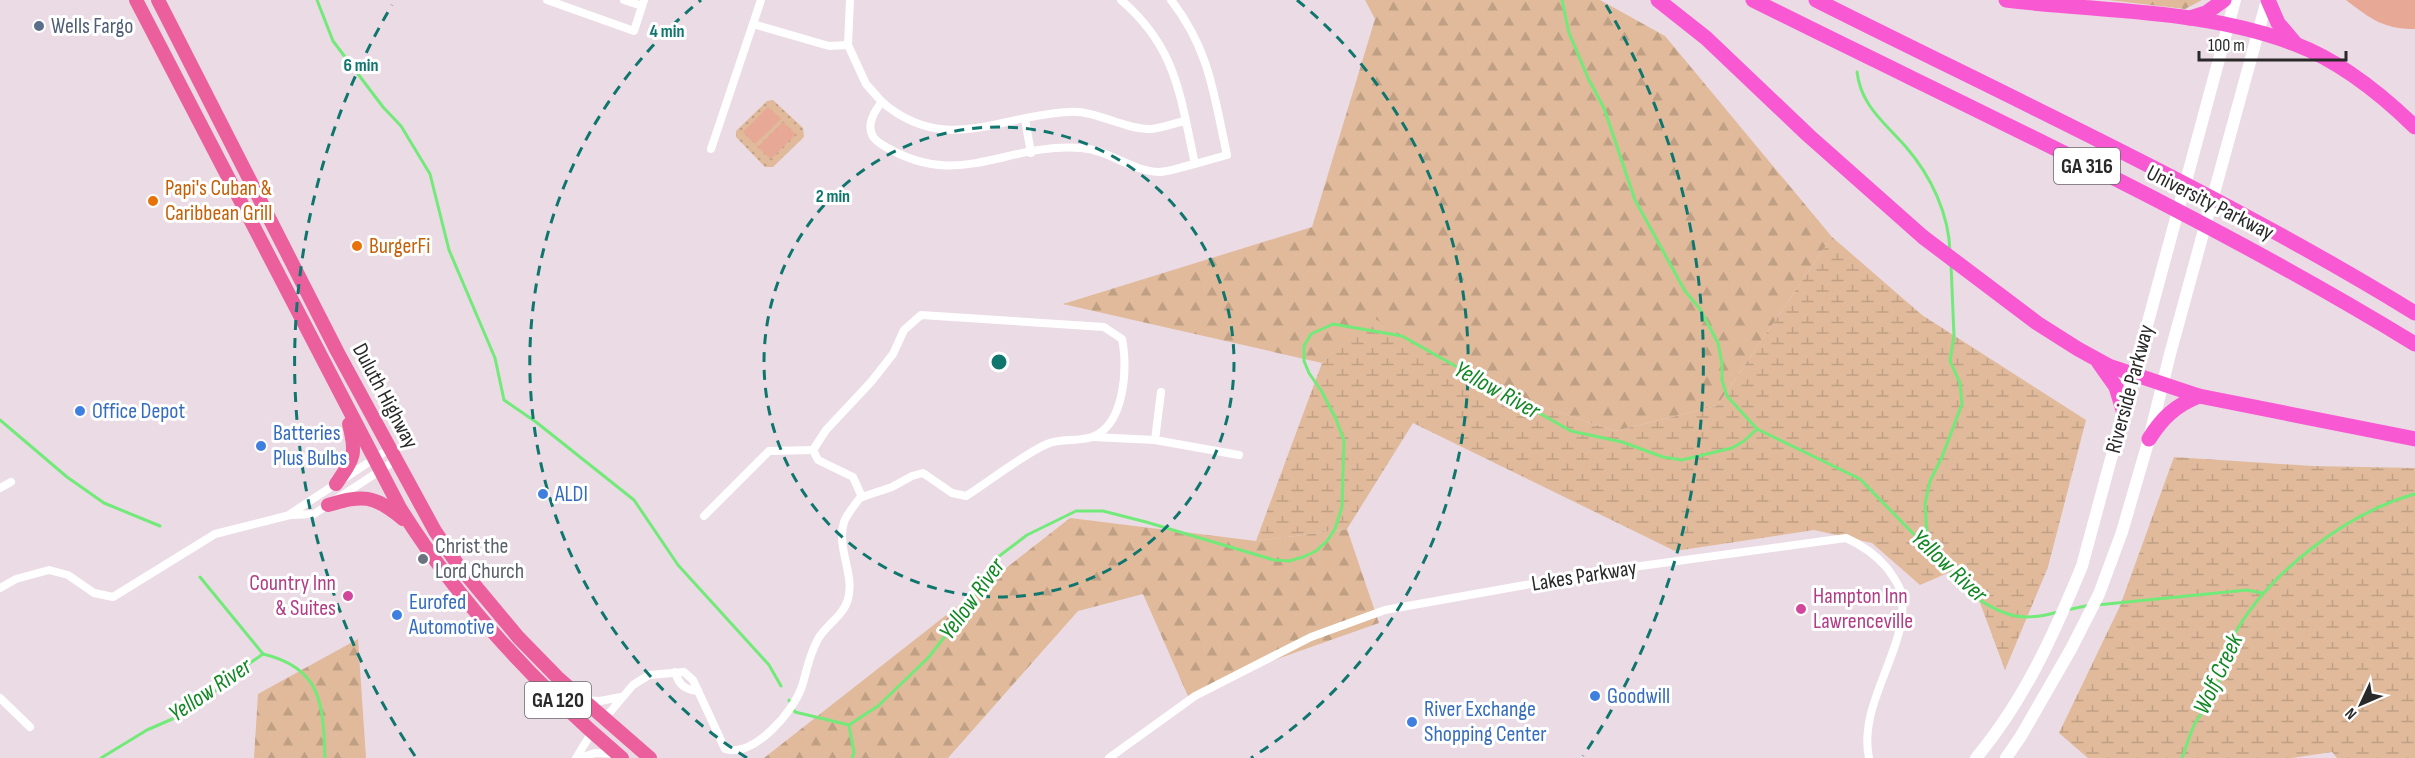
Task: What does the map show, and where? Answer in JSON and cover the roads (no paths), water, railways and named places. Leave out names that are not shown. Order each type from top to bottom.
[{"type":"highway","points":[[1658,0],[1706,38],[1808,135],[1907,224],[2037,323],[2097,360],[2162,386],[2199,396],[2415,439]]},
{"type":"highway","name":"University Parkway","points":[[1753,0],[2237,242],[2356,308],[2415,344]]},
{"type":"highway","name":"University Parkway","points":[[1816,0],[2239,211],[2343,268],[2415,313]]},
{"type":"highway","points":[[2006,0],[2190,18],[2258,32],[2297,45],[2360,81],[2415,127]]},
{"type":"highway","points":[[2190,18],[2206,13],[2224,0]]},
{"type":"highway","points":[[2267,0],[2278,23],[2297,45]]},
{"type":"highway","points":[[2097,360],[2116,387],[2123,410]]},
{"type":"highway","points":[[2149,439],[2163,418],[2171,411],[2199,396]]},
{"type":"main road","name":"Duluth Highway","points":[[136,0],[411,526],[474,612],[525,668],[620,756]]},
{"type":"main road","name":"Duluth Highway","points":[[158,0],[244,172],[435,531],[458,565],[518,637],[582,700],[650,758]]},
{"type":"main road","name":"Riverside Parkway","points":[[1976,758],[1995,735],[2034,675],[2082,566],[2235,0]]},
{"type":"main road","name":"Riverside Parkway","points":[[2007,756],[2054,679],[2099,594],[2122,532],[2267,0]]},
{"type":"main road","points":[[336,484],[351,462],[355,447],[344,401]]},
{"type":"main road","points":[[328,505],[355,497],[373,499],[389,507],[411,526]]},
{"type":"main road","points":[[525,668],[581,714],[605,718]]},
{"type":"main road","points":[[592,732],[614,739],[637,758]]},
{"type":"street","points":[[547,0],[634,31],[643,3],[624,0]]},
{"type":"street","points":[[711,149],[761,0]]},
{"type":"street","points":[[850,0],[848,45],[866,84],[896,114],[936,130],[962,130],[1070,111],[1149,129],[1185,121]]},
{"type":"street","points":[[1121,0],[1143,19],[1161,44],[1176,79],[1195,164]]},
{"type":"street","points":[[882,102],[872,114],[870,128],[876,141],[900,156],[920,163],[945,166],[979,163],[1050,149],[1080,148],[1100,151],[1134,167],[1160,172],[1227,155],[1207,65],[1199,43],[1184,16],[1171,0]]},
{"type":"street","points":[[753,24],[829,46],[848,45]]},
{"type":"street","points":[[1025,119],[1031,153]]},
{"type":"street","points":[[813,450],[826,430],[892,354],[904,330],[921,315],[1104,327],[1122,339],[1126,356],[1120,406],[1111,421],[1092,437]]},
{"type":"street","points":[[1155,440],[1161,392]]},
{"type":"street","points":[[605,718],[633,685],[649,675],[675,672],[678,682],[688,690],[698,691],[718,737],[725,749],[732,755],[750,752],[768,738],[786,717],[802,686],[808,658],[820,635],[848,601],[849,582],[843,553],[844,522],[860,498],[892,487],[912,476],[923,473],[952,493],[966,496],[1048,443],[1092,437],[1155,440],[1239,455]]},
{"type":"street","points":[[813,450],[818,460],[853,477],[860,498]]},
{"type":"street","points":[[704,516],[770,451],[813,450]]},
{"type":"street","points":[[0,588],[16,579],[49,570],[68,574],[94,593],[112,597],[215,534],[290,515],[314,514],[392,454]]},
{"type":"street","points":[[290,515],[336,484],[392,454]]},
{"type":"street","points":[[0,488],[11,482]]},
{"type":"street","name":"Lakes Parkway","points":[[1109,758],[1195,696],[1311,637],[1385,610],[1604,572],[1846,538],[1859,543],[1881,561],[1901,590],[1902,603],[1898,638],[1876,692],[1866,741],[1869,758]]},
{"type":"street","points":[[0,698],[30,727]]},
{"type":"street","points":[[582,700],[600,701],[621,698]]},
{"type":"street","points":[[578,758],[592,732]]},
{"type":"street","points":[[578,758],[596,753],[620,756]]},
{"type":"waterway","points":[[317,0],[333,41],[383,107],[401,126],[430,174],[449,250],[495,358],[504,400],[536,422],[634,500],[678,565],[769,665],[781,686]]},
{"type":"waterway","points":[[1562,0],[1569,33],[1604,108],[1635,200],[1685,291],[1700,309],[1718,343],[1722,380],[1727,396],[1757,429],[1860,479],[1975,597],[1996,609],[2015,616],[2034,617],[2058,612]]},
{"type":"waterway","points":[[1857,72],[1863,95],[1882,122],[1915,158],[1931,183],[1946,224],[1950,252]]},
{"type":"waterway","points":[[1928,548],[1925,504],[1930,481],[1942,457],[1962,404],[1960,383],[1950,361],[1954,336],[1951,264]]},
{"type":"waterway","name":"Yellow River","points":[[849,725],[878,706],[928,658],[971,603],[994,560],[1027,535],[1076,511],[1103,511],[1274,560],[1289,561],[1316,551],[1335,529],[1342,507],[1344,441],[1336,419],[1309,373],[1304,361],[1304,346],[1311,334],[1333,324],[1402,336],[1571,431],[1622,442],[1663,457],[1682,460],[1732,448],[1757,429]]},
{"type":"waterway","points":[[0,420],[67,477],[104,503],[160,526]]},
{"type":"waterway","name":"Yellow River","points":[[2182,758],[2195,724],[2215,693],[2233,637],[2266,591],[2287,569],[2336,531],[2389,503],[2415,494]]},
{"type":"waterway","points":[[200,577],[263,654]]},
{"type":"waterway","name":"Yellow River","points":[[2097,605],[2247,590],[2262,593]]},
{"type":"waterway","name":"Yellow River","points":[[2067,610],[2090,605]]},
{"type":"waterway","name":"Yellow River","points":[[101,758],[147,730],[186,713],[263,654],[283,660],[298,669],[316,692],[323,722],[325,758]]},
{"type":"waterway","points":[[789,700],[795,712],[849,725]]},
{"type":"waterway","name":"Yellow River","points":[[849,725],[854,753],[852,758]]},
{"type":"place","name":"Wells Fargo","points":[[39,26]]},
{"type":"place","name":"Papi's Cuban & Caribbean Grill","points":[[153,201]]},
{"type":"place","name":"BurgerFi","points":[[357,246]]},
{"type":"place","name":"Office Depot","points":[[80,411]]},
{"type":"place","name":"Batteries Plus Bulbs","points":[[261,446]]},
{"type":"place","name":"ALDI","points":[[543,494]]},
{"type":"place","name":"Christ the Lord Church","points":[[423,559]]},
{"type":"place","name":"Country Inn & Suites","points":[[348,596]]},
{"type":"place","name":"Hampton Inn Lawrenceville","points":[[1801,609]]},
{"type":"place","name":"Eurofed Automotive","points":[[397,615]]},
{"type":"place","name":"Goodwill","points":[[1595,696]]},
{"type":"place","name":"River Exchange Shopping Center","points":[[1412,722]]},
{"type":"water label","name":"Wolf Creek","points":[[2218,674]]}]
